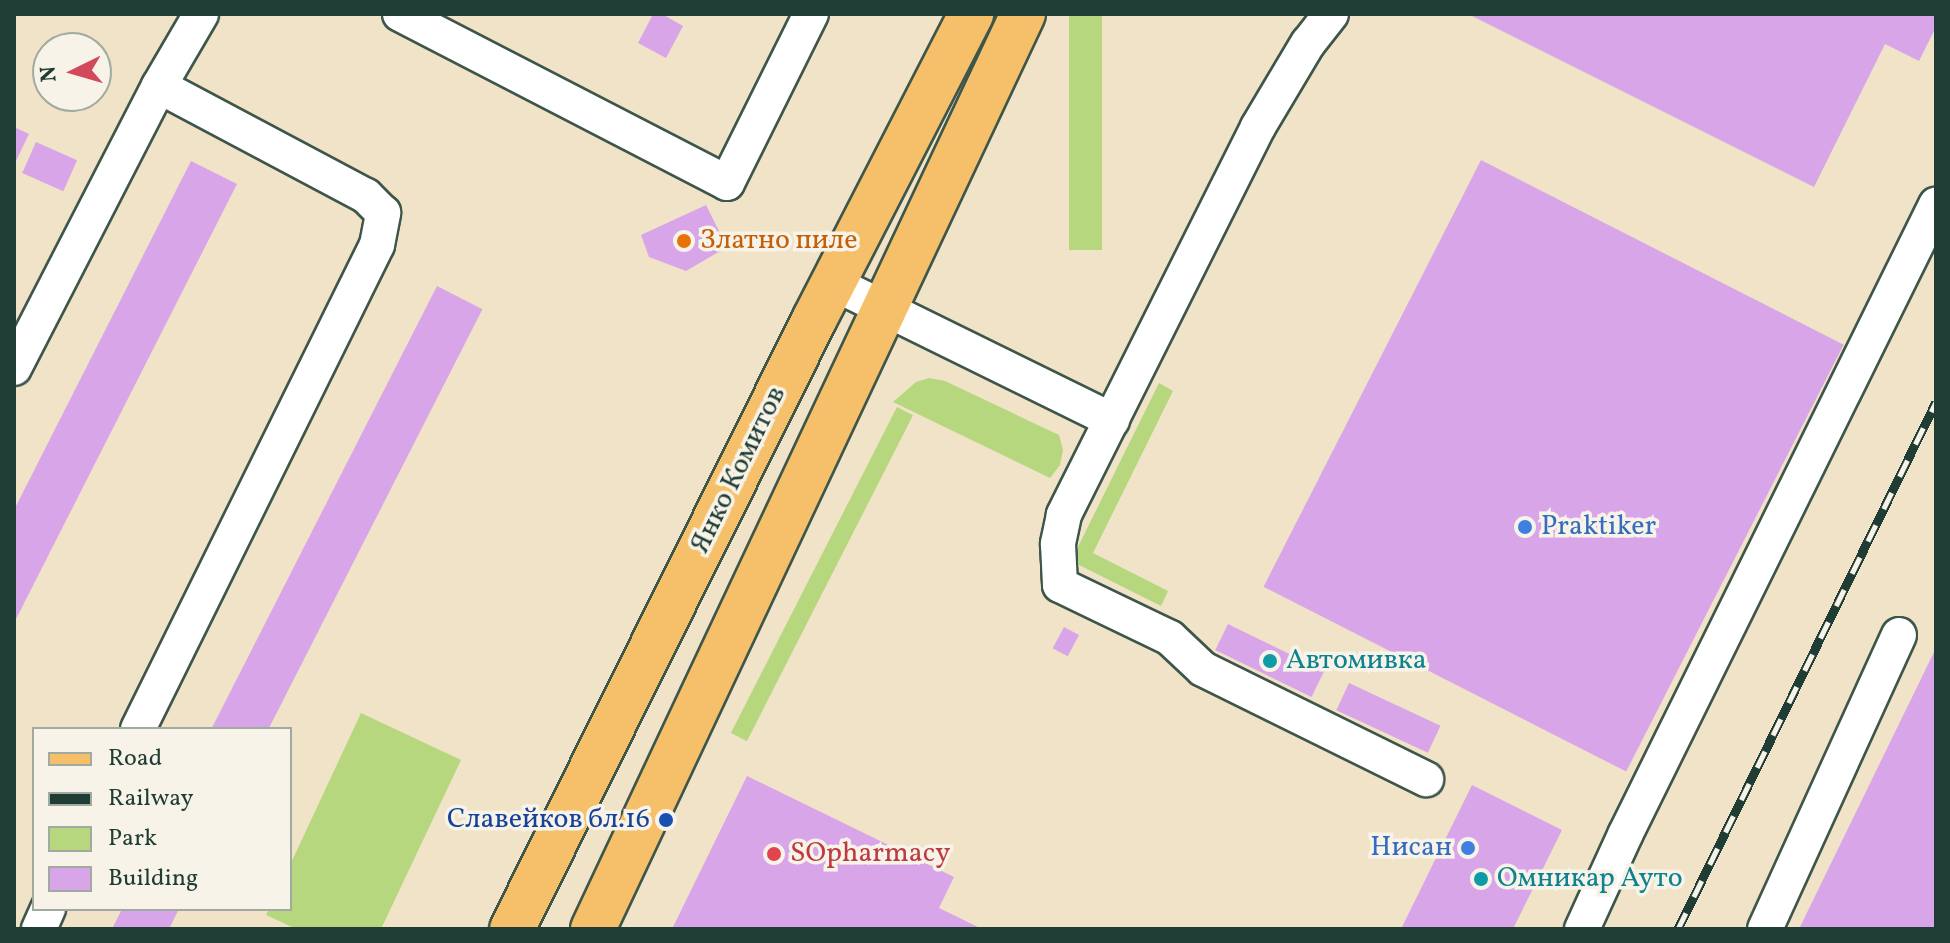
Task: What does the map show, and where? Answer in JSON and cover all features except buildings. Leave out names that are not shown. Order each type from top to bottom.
[{"type":"main road","name":"Янко Комитов","points":[[512,929],[833,283],[971,14]]},
{"type":"main road","points":[[593,929],[1023,14]]},
{"type":"street","points":[[14,368],[159,86],[201,14]]},
{"type":"street","points":[[400,14],[727,183],[811,14]]},
{"type":"street","points":[[1331,14],[1308,43],[1258,127],[1064,515],[1058,544],[1060,585],[1170,638],[1203,669],[1426,779]]},
{"type":"street","points":[[139,727],[377,245],[383,213],[366,196],[159,86]]},
{"type":"street","points":[[1582,929],[1625,835],[1936,205]]},
{"type":"street","points":[[833,283],[1112,420]]},
{"type":"street","points":[[1765,929],[1899,635]]},
{"type":"green space","points":[[1069,14],[1102,14],[1102,250],[1069,250]]},
{"type":"green space","points":[[929,378],[945,381],[1059,435],[1063,450],[1060,465],[1050,478],[893,402],[916,382]]},
{"type":"green space","points":[[1159,383],[1173,391],[1093,553],[1168,591],[1161,606],[1071,561]]},
{"type":"green space","points":[[897,407],[913,415],[747,741],[731,733]]},
{"type":"green space","points":[[361,713],[461,760],[381,929],[296,929],[266,915],[268,911],[292,911],[292,861]]},
{"type":"railway","points":[[1678,929],[1936,402]]},
{"type":"place","name":"Златно пиле","points":[[684,241]]},
{"type":"place","name":"Praktiker","points":[[1525,527]]},
{"type":"place","name":"Автомивка","points":[[1270,661]]},
{"type":"place","name":"Славейков бл.16","points":[[666,820]]},
{"type":"place","name":"Нисан","points":[[1468,848]]},
{"type":"place","name":"SOpharmacy","points":[[774,854]]},
{"type":"place","name":"Омникар Ауто","points":[[1481,879]]}]
